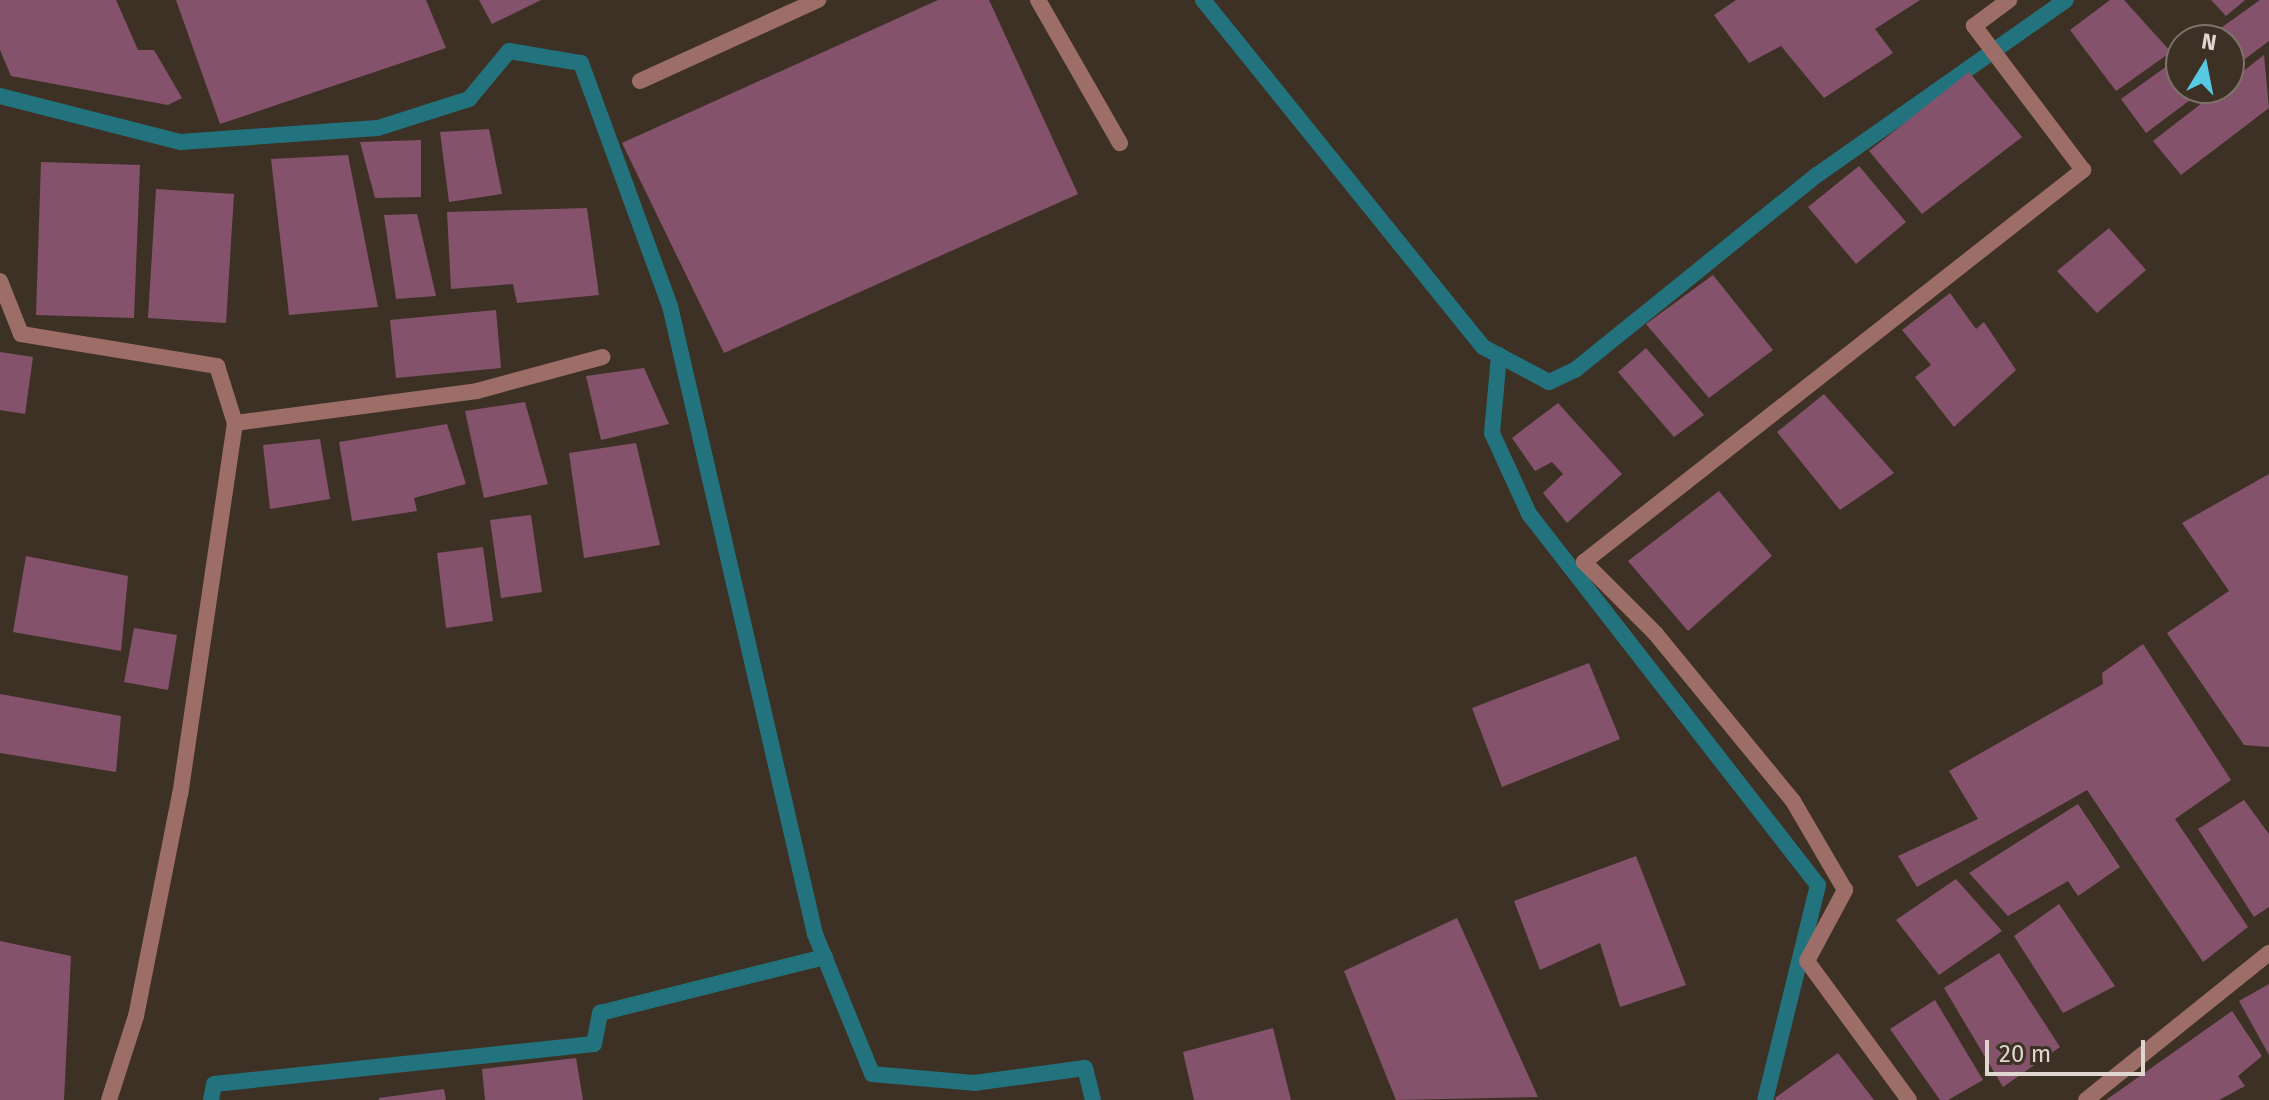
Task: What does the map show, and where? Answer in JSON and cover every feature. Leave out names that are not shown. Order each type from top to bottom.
[{"type":"street","points":[[640,81],[818,0]]},
{"type":"street","points":[[1038,0],[1120,143]]},
{"type":"street","points":[[1909,1100],[1807,961],[1845,890],[1793,801],[1656,634],[1584,562],[2083,170],[1974,26],[2009,0]]},
{"type":"street","points":[[0,281],[21,334],[217,366],[235,423],[180,794],[136,1016],[109,1100]]},
{"type":"street","points":[[235,423],[477,391],[602,357]]},
{"type":"street","points":[[2086,1100],[2269,953]]},
{"type":"building","points":[[0,0],[116,0],[138,50],[154,50],[182,98],[168,105],[11,76],[0,50]]},
{"type":"building","points":[[176,0],[426,0],[446,48],[220,124]]},
{"type":"building","points":[[479,0],[541,0],[492,24]]},
{"type":"building","points":[[938,0],[989,0],[1078,194],[724,353],[622,143]]},
{"type":"building","points":[[1736,0],[1920,0],[1875,29],[1893,53],[1824,98],[1781,46],[1749,63],[1714,15]]},
{"type":"building","points":[[2110,0],[2124,0],[2165,45],[2165,56],[2116,91],[2070,30]]},
{"type":"building","points":[[2211,0],[2245,0],[2226,16]]},
{"type":"building","points":[[2260,0],[2269,0],[2269,41],[2245,59],[2245,24],[2226,24]]},
{"type":"building","points":[[2264,55],[2269,108],[2181,175],[2153,141],[2201,104],[2245,104],[2245,70]]},
{"type":"building","points":[[2165,67],[2165,104],[2185,104],[2146,133],[2121,99]]},
{"type":"building","points":[[1969,72],[2022,137],[1922,214],[1869,151]]},
{"type":"building","points":[[489,129],[502,194],[449,202],[440,132]]},
{"type":"building","points":[[421,140],[421,197],[375,198],[360,142]]},
{"type":"building","points":[[348,155],[378,307],[289,315],[271,159]]},
{"type":"building","points":[[41,162],[140,165],[134,318],[36,315]]},
{"type":"building","points":[[1859,166],[1906,222],[1856,264],[1808,207]]},
{"type":"building","points":[[156,189],[234,194],[226,323],[148,318]]},
{"type":"building","points":[[587,208],[599,295],[517,303],[513,284],[451,289],[447,212]]},
{"type":"building","points":[[417,214],[436,296],[396,299],[384,215]]},
{"type":"building","points":[[2109,228],[2146,270],[2097,313],[2057,271]]},
{"type":"building","points":[[1713,275],[1773,350],[1709,398],[1646,324]]},
{"type":"building","points":[[1950,293],[1976,329],[1984,322],[2016,370],[1954,427],[1915,377],[1931,365],[1902,330]]},
{"type":"building","points":[[496,310],[501,368],[396,378],[390,320]]},
{"type":"building","points":[[1646,348],[1704,415],[1674,437],[1618,372]]},
{"type":"building","points":[[0,352],[33,357],[25,414],[0,410]]},
{"type":"building","points":[[644,368],[669,424],[601,440],[586,376]]},
{"type":"building","points":[[1824,394],[1894,473],[1840,510],[1777,432]]},
{"type":"building","points":[[525,402],[548,484],[484,498],[465,411]]},
{"type":"building","points":[[1558,403],[1622,474],[1567,523],[1543,493],[1563,474],[1552,462],[1535,471],[1512,438]]},
{"type":"building","points":[[447,424],[466,484],[414,498],[417,511],[352,521],[339,442]]},
{"type":"building","points":[[320,439],[330,499],[270,509],[263,445]]},
{"type":"building","points":[[636,443],[660,545],[584,558],[569,453]]},
{"type":"building","points":[[2269,474],[2269,747],[2244,745],[2167,633],[2229,591],[2182,523]]},
{"type":"building","points":[[1719,491],[1772,556],[1688,631],[1628,561]]},
{"type":"building","points":[[531,515],[542,592],[501,598],[490,520]]},
{"type":"building","points":[[483,547],[493,621],[446,628],[437,553]]},
{"type":"building","points":[[26,556],[128,576],[121,651],[13,632]]},
{"type":"building","points":[[134,628],[177,635],[168,690],[124,682]]},
{"type":"building","points":[[2143,644],[2231,780],[2175,819],[2248,927],[2203,962],[2087,790],[1917,887],[1898,856],[1978,819],[1949,771],[2103,684],[2102,673]]},
{"type":"building","points":[[1589,663],[1620,739],[1502,787],[1472,708]]},
{"type":"building","points":[[0,694],[121,716],[116,772],[0,753]]},
{"type":"building","points":[[2244,800],[2269,834],[2269,907],[2254,917],[2198,829]]},
{"type":"building","points":[[2078,804],[2120,867],[2078,896],[2068,881],[2008,916],[1969,873]]},
{"type":"building","points":[[1636,856],[1686,985],[1620,1007],[1600,943],[1540,970],[1514,901]]},
{"type":"building","points":[[1956,879],[2002,931],[1939,975],[1896,920]]},
{"type":"building","points":[[2059,904],[2115,986],[2063,1013],[2014,936]]},
{"type":"building","points":[[1457,918],[1538,1097],[1396,1100],[1344,971]]},
{"type":"building","points":[[0,941],[71,956],[64,1100],[0,1100]]},
{"type":"building","points":[[1999,953],[2060,1047],[2003,1087],[1944,988]]},
{"type":"building","points":[[2269,984],[2269,1055],[2239,1001]]},
{"type":"building","points":[[1935,1000],[1983,1080],[1948,1100],[1940,1100],[1890,1029]]},
{"type":"building","points":[[2232,1011],[2262,1056],[2238,1076],[2245,1086],[2219,1100],[2106,1100]]},
{"type":"building","points":[[1273,1028],[1291,1100],[1194,1100],[1183,1052]]},
{"type":"building","points":[[1838,1053],[1874,1100],[1776,1100],[1775,1098]]},
{"type":"building","points":[[576,1058],[583,1100],[485,1100],[482,1069]]},
{"type":"building","points":[[444,1089],[446,1100],[379,1100],[379,1098]]},
{"type":"waterway","points":[[1203,0],[1483,347],[1549,382],[1575,370],[1817,175],[2066,0]]},
{"type":"waterway","points":[[0,96],[181,142],[378,128],[469,99],[509,51],[581,63],[670,306],[815,934],[872,1074],[974,1083],[1085,1068],[1093,1100]]},
{"type":"waterway","points":[[1499,355],[1492,433],[1529,514],[1818,885],[1765,1100]]},
{"type":"waterway","points":[[211,1100],[214,1084],[594,1044],[600,1013],[825,957]]}]
